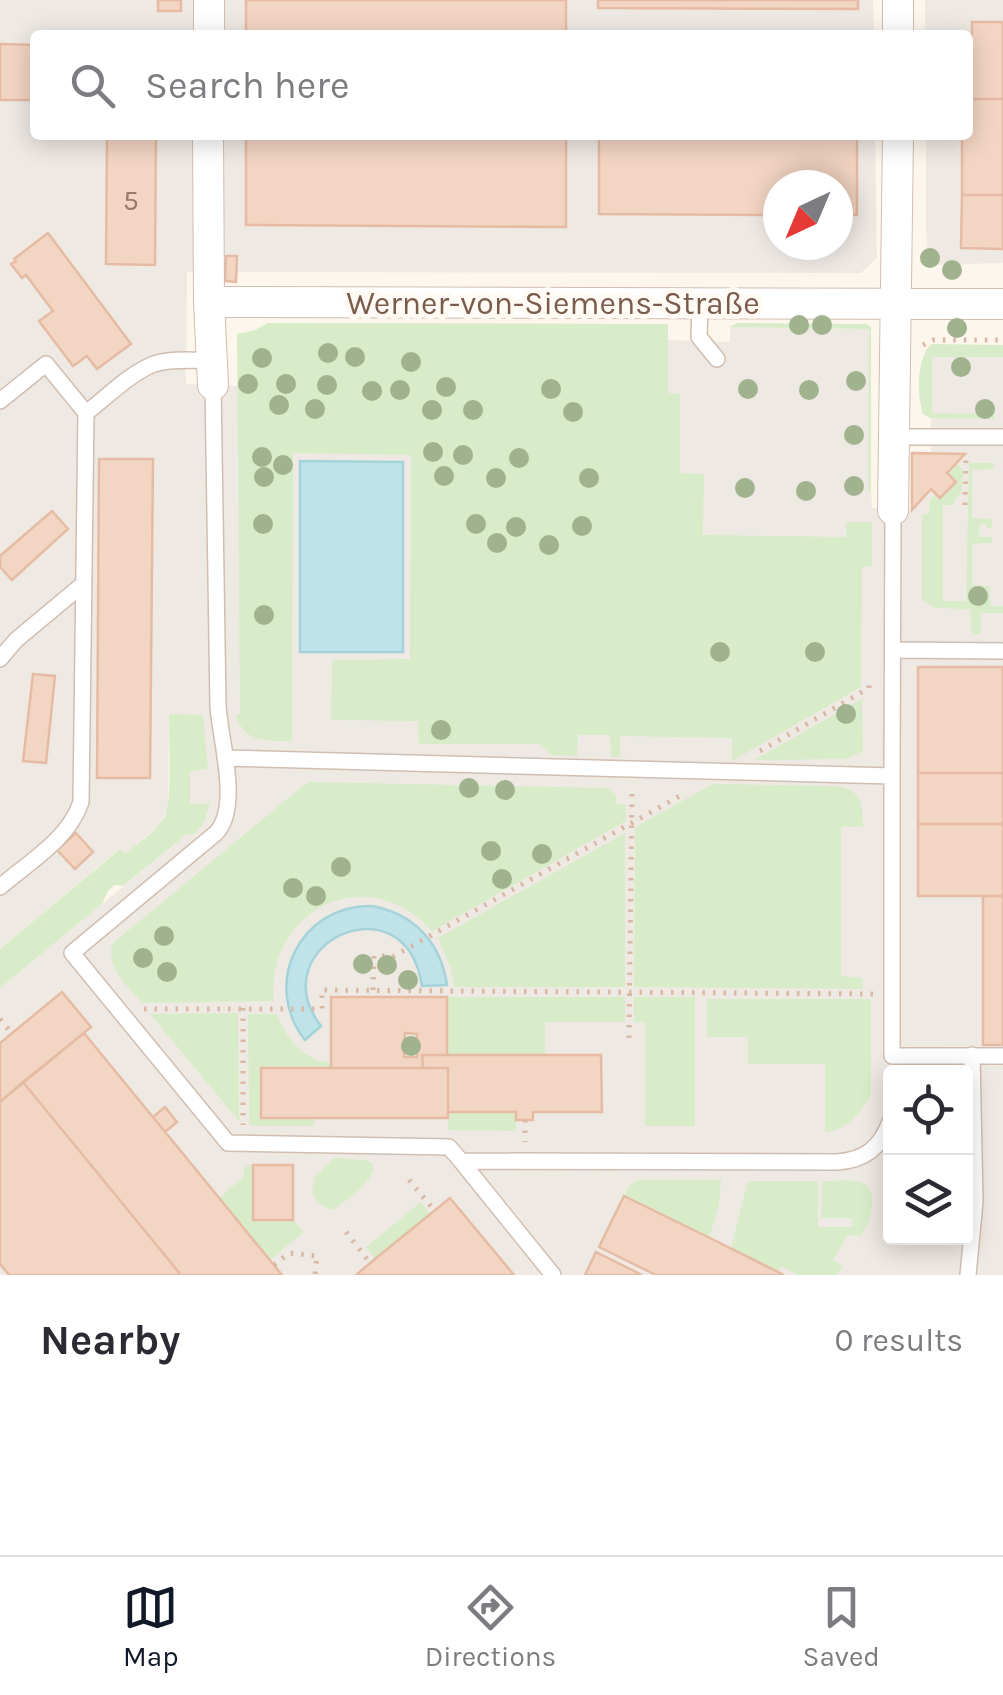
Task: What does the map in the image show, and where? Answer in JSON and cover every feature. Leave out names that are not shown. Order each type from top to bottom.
[{"type":"street","points":[[209,0],[209,30]]},
{"type":"street","points":[[898,0],[898,30]]},
{"type":"street","points":[[208,140],[213,373]]},
{"type":"street","points":[[893,510],[898,140]]},
{"type":"street","name":"Werner-von-Siemens-Straße","points":[[209,302],[1003,304]]},
{"type":"lane","points":[[700,302],[698,338],[717,359]]},
{"type":"lane","points":[[86,413],[154,364],[168,361],[213,373],[218,706],[226,810],[221,828],[72,952],[228,1142],[450,1147],[553,1275]]},
{"type":"lane","points":[[0,402],[46,364],[86,413],[81,802],[60,837],[0,887]]},
{"type":"lane","points":[[893,437],[1003,437]]},
{"type":"lane","points":[[893,510],[892,1064],[972,1055],[1003,1056]]},
{"type":"lane","points":[[0,658],[82,585]]},
{"type":"lane","points":[[893,650],[1003,650]]},
{"type":"lane","points":[[225,758],[892,776]]},
{"type":"lane","points":[[968,1275],[975,1202],[972,1055]]},
{"type":"lane","points":[[461,1161],[851,1161],[875,1148],[883,1134]]},
{"type":"path","points":[[918,352],[933,340],[1003,340]]},
{"type":"path","points":[[965,505],[966,459]]},
{"type":"path","points":[[373,990],[374,956],[394,956],[724,772],[869,688],[869,670]]},
{"type":"path","points":[[630,1038],[632,770]]},
{"type":"path","points":[[127,1020],[141,1009],[322,1009],[322,990],[892,994]]},
{"type":"path","points":[[243,1008],[243,1143]]},
{"type":"path","points":[[0,1019],[12,1034]]},
{"type":"path","points":[[409,1180],[434,1210]]},
{"type":"path","points":[[346,1232],[370,1263]]},
{"type":"path","points":[[274,1265],[289,1253],[317,1256],[315,1275]]},
{"type":"shaded area","points":[[0,0],[873,0],[874,30],[30,30],[30,140],[875,140],[877,258],[861,273],[187,272],[186,384],[239,386],[666,340],[730,342],[730,327],[870,329],[868,489],[872,508],[911,510],[912,453],[931,453],[931,354],[1003,354],[1003,1275],[0,1275],[0,988],[204,823],[210,805],[190,805],[190,770],[208,769],[169,715],[168,809],[159,825],[125,855],[119,849],[0,949]]},
{"type":"shaded area","points":[[925,0],[1003,0],[1003,263],[929,265],[926,140],[973,140],[973,30],[925,30]]},
{"type":"green space","points":[[268,323],[668,324],[668,393],[680,394],[680,473],[704,474],[703,535],[846,537],[846,522],[872,522],[872,566],[862,567],[861,687],[732,761],[732,738],[620,736],[620,757],[611,757],[610,735],[578,735],[577,756],[552,755],[539,744],[419,744],[418,721],[331,720],[332,660],[410,659],[411,455],[293,453],[292,741],[251,736],[236,715],[240,714],[237,334]]},
{"type":"green space","points":[[737,323],[871,327],[871,490],[869,329],[730,327]]},
{"type":"green space","points":[[931,344],[1003,345],[1003,357],[932,357],[932,413],[994,414],[994,419],[930,418],[923,414],[919,378]]},
{"type":"green space","points":[[956,463],[963,470],[962,491],[954,505],[943,505],[943,601],[966,601],[969,463],[994,463],[993,469],[972,470],[972,518],[992,519],[992,528],[980,524],[979,537],[992,537],[992,543],[972,544],[972,585],[990,586],[990,606],[1003,606],[1003,613],[981,613],[981,634],[971,631],[970,609],[935,608],[922,600],[922,514],[929,514],[930,499],[936,494],[941,497],[955,482],[947,473]]},
{"type":"green space","points":[[862,699],[863,751],[845,759],[754,760]]},
{"type":"green space","points":[[169,714],[203,715],[208,769],[190,771],[190,804],[210,804],[204,823],[195,834],[187,834],[123,886],[115,885],[102,904],[0,988],[0,949],[120,849],[125,854],[165,816]]},
{"type":"green space","points":[[310,782],[609,788],[616,795],[616,804],[626,805],[626,821],[432,931],[407,910],[379,899],[352,897],[326,905],[304,919],[286,941],[276,969],[274,1001],[143,1003],[115,969],[112,944]]},
{"type":"green space","points":[[713,784],[834,786],[856,794],[863,827],[841,827],[841,976],[862,978],[863,989],[634,987],[635,827]]},
{"type":"green space","points":[[625,833],[625,987],[454,987],[438,938]]},
{"type":"green space","points":[[447,997],[625,997],[625,1022],[545,1022],[545,1055],[447,1055]]},
{"type":"green space","points":[[634,997],[695,997],[695,1126],[645,1126],[645,1023],[634,1022]]},
{"type":"green space","points":[[707,999],[871,999],[871,1095],[846,1124],[825,1132],[825,1064],[748,1064],[748,1037],[707,1037]]},
{"type":"green space","points":[[238,1013],[239,1121],[150,1014]]},
{"type":"green space","points":[[248,1014],[277,1014],[297,1047],[312,1058],[331,1063],[331,1068],[261,1069],[261,1117],[314,1118],[314,1126],[249,1124]]},
{"type":"green space","points":[[448,1112],[516,1112],[516,1131],[448,1130]]},
{"type":"green space","points":[[334,1158],[373,1164],[365,1184],[331,1209],[312,1193],[314,1178]]},
{"type":"green space","points":[[248,1165],[253,1165],[253,1220],[293,1220],[304,1232],[270,1260],[219,1198],[243,1177]]},
{"type":"green space","points":[[637,1180],[721,1180],[719,1205],[709,1238],[624,1196]]},
{"type":"green space","points":[[748,1181],[818,1181],[818,1227],[853,1227],[852,1218],[821,1218],[822,1181],[857,1181],[869,1188],[872,1205],[868,1222],[861,1236],[848,1235],[833,1260],[843,1266],[837,1275],[798,1275],[781,1266],[778,1272],[731,1248]]},
{"type":"green space","points":[[421,1202],[430,1214],[375,1259],[366,1247]]},
{"type":"water","points":[[300,461],[403,462],[403,652],[300,652]]},
{"type":"water","points":[[371,906],[400,915],[423,932],[439,956],[447,985],[422,986],[410,953],[390,934],[366,929],[342,934],[321,949],[308,970],[307,997],[321,1026],[305,1040],[292,1018],[287,995],[288,973],[295,952],[307,933],[325,919],[346,909]]},
{"type":"building","points":[[158,0],[181,0],[181,11],[158,11]]},
{"type":"building","points":[[246,0],[566,0],[566,30],[246,30]]},
{"type":"building","points":[[598,0],[858,0],[858,9],[598,8]]},
{"type":"building","points":[[972,22],[1003,22],[1003,99],[973,99]]},
{"type":"building","points":[[0,44],[30,45],[30,100],[0,100]]},
{"type":"building","points":[[973,99],[1003,99],[1003,195],[962,195],[962,140],[973,140]]},
{"type":"building","points":[[107,140],[156,140],[155,265],[106,264]]},
{"type":"building","points":[[246,140],[566,140],[566,227],[246,225]]},
{"type":"building","points":[[599,140],[857,140],[857,215],[853,215],[853,170],[763,170],[763,215],[599,214]]},
{"type":"building","points":[[962,195],[1003,195],[1003,249],[961,248]]},
{"type":"building","points":[[48,233],[131,344],[97,369],[87,356],[73,366],[39,321],[53,311],[26,275],[22,278],[11,264]]},
{"type":"building","points":[[226,256],[237,256],[236,282],[225,281]]},
{"type":"building","points":[[912,453],[965,454],[947,473],[956,482],[940,498],[931,489],[912,510]]},
{"type":"building","points":[[99,459],[153,459],[150,778],[97,778]]},
{"type":"building","points":[[52,511],[68,529],[12,580],[0,567],[0,556]]},
{"type":"building","points":[[918,667],[1003,667],[1003,773],[918,773]]},
{"type":"building","points":[[33,674],[55,676],[46,763],[23,761]]},
{"type":"building","points":[[918,773],[1003,773],[1003,824],[918,824]]},
{"type":"building","points":[[918,824],[1003,824],[1003,896],[918,896]]},
{"type":"building","points":[[76,833],[93,852],[75,869],[57,850]]},
{"type":"building","points":[[983,896],[1003,896],[1003,1045],[983,1045]]},
{"type":"building","points":[[62,992],[91,1027],[0,1102],[0,1043]]},
{"type":"building","points":[[331,997],[447,997],[447,1055],[422,1055],[423,1068],[331,1068]],"holes":[[[405,1033],[417,1034],[417,1057],[404,1057]]]},
{"type":"building","points":[[84,1033],[282,1275],[181,1275],[23,1082]]},
{"type":"building","points":[[422,1055],[601,1055],[602,1112],[533,1112],[533,1120],[516,1120],[516,1112],[448,1112],[448,1068],[423,1068]]},
{"type":"building","points":[[261,1068],[448,1068],[448,1118],[261,1118]]},
{"type":"building","points":[[23,1082],[181,1275],[9,1275],[0,1264],[0,1102]]},
{"type":"building","points":[[165,1107],[177,1122],[165,1132],[153,1117]]},
{"type":"building","points":[[253,1165],[293,1165],[293,1220],[253,1220]]},
{"type":"building","points":[[624,1196],[784,1275],[656,1275],[599,1247]]},
{"type":"building","points":[[450,1198],[514,1275],[356,1275],[375,1259]]},
{"type":"building","points":[[596,1252],[642,1275],[585,1275]]}]
